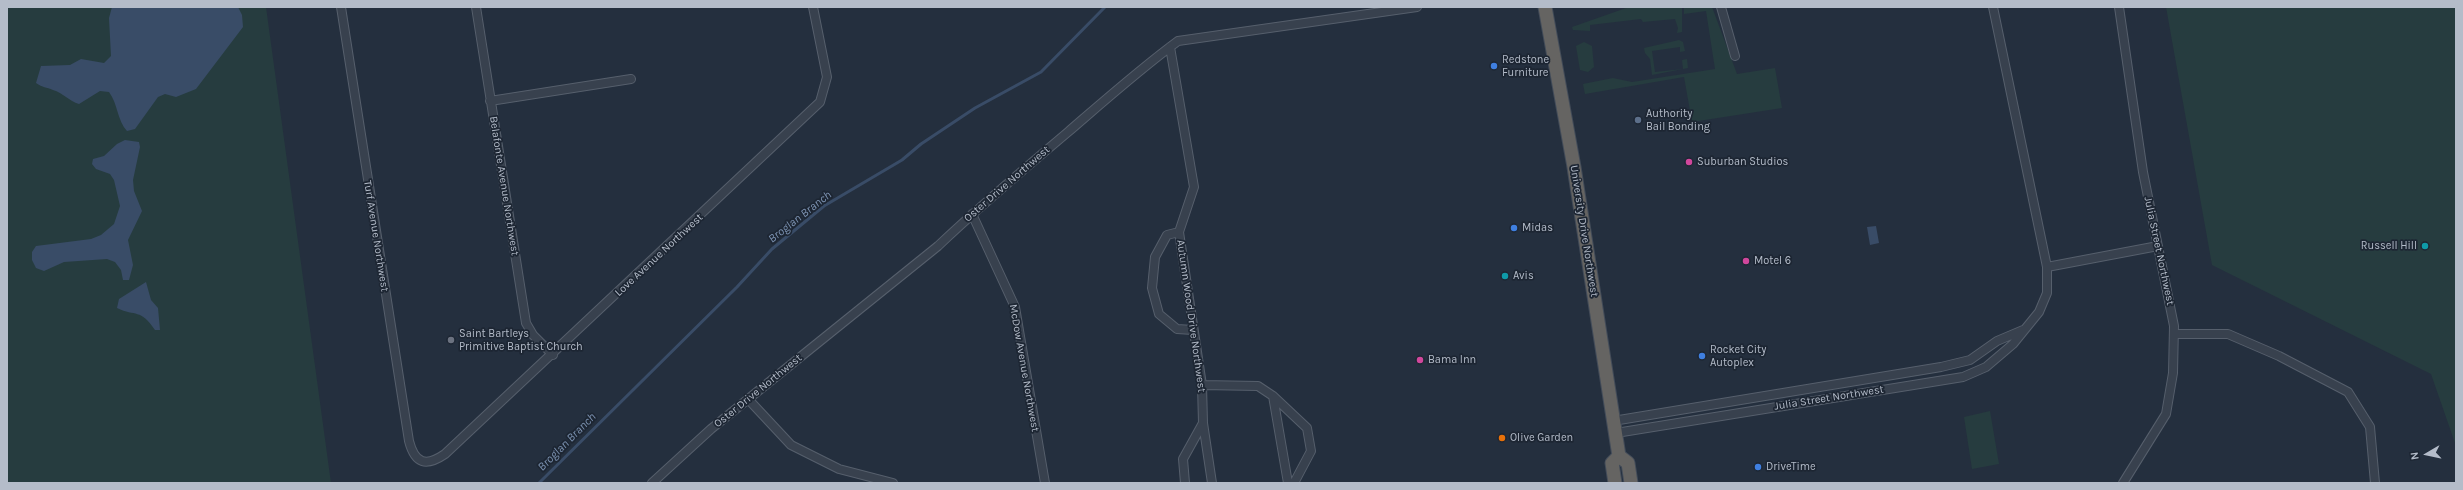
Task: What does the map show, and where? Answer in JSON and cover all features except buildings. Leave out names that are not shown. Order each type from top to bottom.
[{"type":"highway","name":"University Drive Northwest","points":[[1545,7],[1574,167],[1619,456],[1628,463],[1632,483]]},
{"type":"highway","name":"University Drive Northwest","points":[[1615,483],[1612,463],[1619,456]]},
{"type":"street","name":"Turf Avenue Northwest","points":[[341,7],[409,441],[412,452],[421,460]]},
{"type":"street","name":"Belafonte Avenue Northwest","points":[[476,7],[526,322],[533,335],[553,354]]},
{"type":"street","name":"Love Avenue Northwest","points":[[421,460],[434,462],[445,454],[820,102],[827,77],[813,7]]},
{"type":"street","name":"Oster Drive Northwest","points":[[652,483],[748,399],[938,246],[972,214],[1178,40],[1416,7]]},
{"type":"street","points":[[1720,7],[1735,56]]},
{"type":"street","name":"Julia Street Northwest","points":[[1614,427],[1963,377],[1986,367],[2013,344],[2040,312],[2047,293],[2047,267],[1993,7]]},
{"type":"street","name":"Julia Street Northwest","points":[[2119,7],[2143,172],[2174,334],[2173,373],[2166,414],[2123,483]]},
{"type":"street","name":"Autumn Wood Drive Northwest","points":[[1170,46],[1194,188],[1179,232],[1202,385],[1204,423],[1212,483]]},
{"type":"street","points":[[490,101],[631,78]]},
{"type":"street","name":"McDow Avenue Northwest","points":[[972,214],[1015,307],[1043,483]]},
{"type":"street","points":[[1179,232],[1167,235],[1155,257],[1152,288],[1159,314],[1177,329],[1193,330]]},
{"type":"street","points":[[2047,267],[2158,246]]},
{"type":"street","name":"Julia Street Northwest","points":[[1614,427],[1941,367],[1970,360],[1997,341],[2026,329]]},
{"type":"street","points":[[2174,334],[2228,334],[2279,356],[2348,392],[2370,427],[2375,483]]},
{"type":"street","points":[[1202,385],[1258,386],[1273,396],[1307,428],[1311,451],[1294,483]]},
{"type":"street","points":[[1273,396],[1288,483]]},
{"type":"street","points":[[748,399],[791,446],[839,469],[893,483]]},
{"type":"street","points":[[1185,483],[1183,459],[1204,423]]},
{"type":"green space","points":[[7,7],[266,7],[331,483],[7,483]]},
{"type":"green space","points":[[1629,7],[1682,7],[1682,32],[1677,33],[1678,28],[1675,19],[1643,22],[1641,19],[1590,25],[1590,31],[1573,30],[1572,27]]},
{"type":"green space","points":[[1684,7],[1712,7],[1737,74],[1775,68],[1782,108],[1692,122],[1684,77],[1585,94],[1583,84],[1613,78],[1632,82],[1715,69],[1706,11],[1684,14]]},
{"type":"green space","points":[[2166,7],[2456,7],[2456,446],[2431,374],[2212,265]]},
{"type":"green space","points":[[1679,40],[1683,42],[1685,51],[1680,52],[1680,47],[1652,51],[1655,72],[1683,69],[1652,75],[1650,59],[1645,53],[1644,48]]},
{"type":"green space","points":[[1584,42],[1592,46],[1594,67],[1588,72],[1580,70],[1576,46]]},
{"type":"green space","points":[[1687,59],[1688,68],[1683,69],[1682,60]]},
{"type":"green space","points":[[1990,411],[1999,464],[1972,469],[1964,417]]},
{"type":"water","points":[[112,7],[238,7],[242,15],[243,27],[196,89],[176,97],[165,94],[158,97],[135,129],[127,131],[121,122],[109,92],[100,91],[79,104],[57,91],[43,87],[36,83],[41,66],[70,65],[81,59],[104,63],[111,56],[109,18]]},
{"type":"water","points":[[125,140],[139,142],[140,147],[133,180],[134,191],[142,211],[128,240],[133,265],[129,280],[123,280],[121,270],[115,262],[107,259],[64,262],[44,271],[36,268],[32,260],[32,252],[36,246],[91,239],[101,235],[114,224],[120,206],[114,180],[110,174],[96,169],[92,164],[93,159],[104,156],[117,144]]},
{"type":"water","points":[[1876,226],[1879,243],[1870,245],[1867,227]]},
{"type":"water","points":[[146,282],[151,300],[158,308],[160,330],[155,330],[150,323],[138,314],[123,311],[117,308],[119,299]]},
{"type":"waterway","name":"Broglan Branch","points":[[539,483],[737,287],[772,249],[824,206],[902,160],[921,144],[975,108],[1041,72],[1105,7]]},
{"type":"place","name":"Redstone Furniture","points":[[1494,66]]},
{"type":"place","name":"Authority Bail Bonding","points":[[1638,120]]},
{"type":"place","name":"Suburban Studios","points":[[1689,162]]},
{"type":"place","name":"Midas","points":[[1514,228]]},
{"type":"place","name":"Russell Hill","points":[[2425,246]]},
{"type":"place","name":"Motel 6","points":[[1746,261]]},
{"type":"place","name":"Avis","points":[[1505,276]]},
{"type":"place","name":"Saint Bartleys Primitive Baptist Church","points":[[451,340]]},
{"type":"place","name":"Rocket City Autoplex","points":[[1702,356]]},
{"type":"place","name":"Bama Inn","points":[[1420,360]]},
{"type":"place","name":"Olive Garden","points":[[1502,438]]},
{"type":"place","name":"DriveTime","points":[[1758,467]]}]
